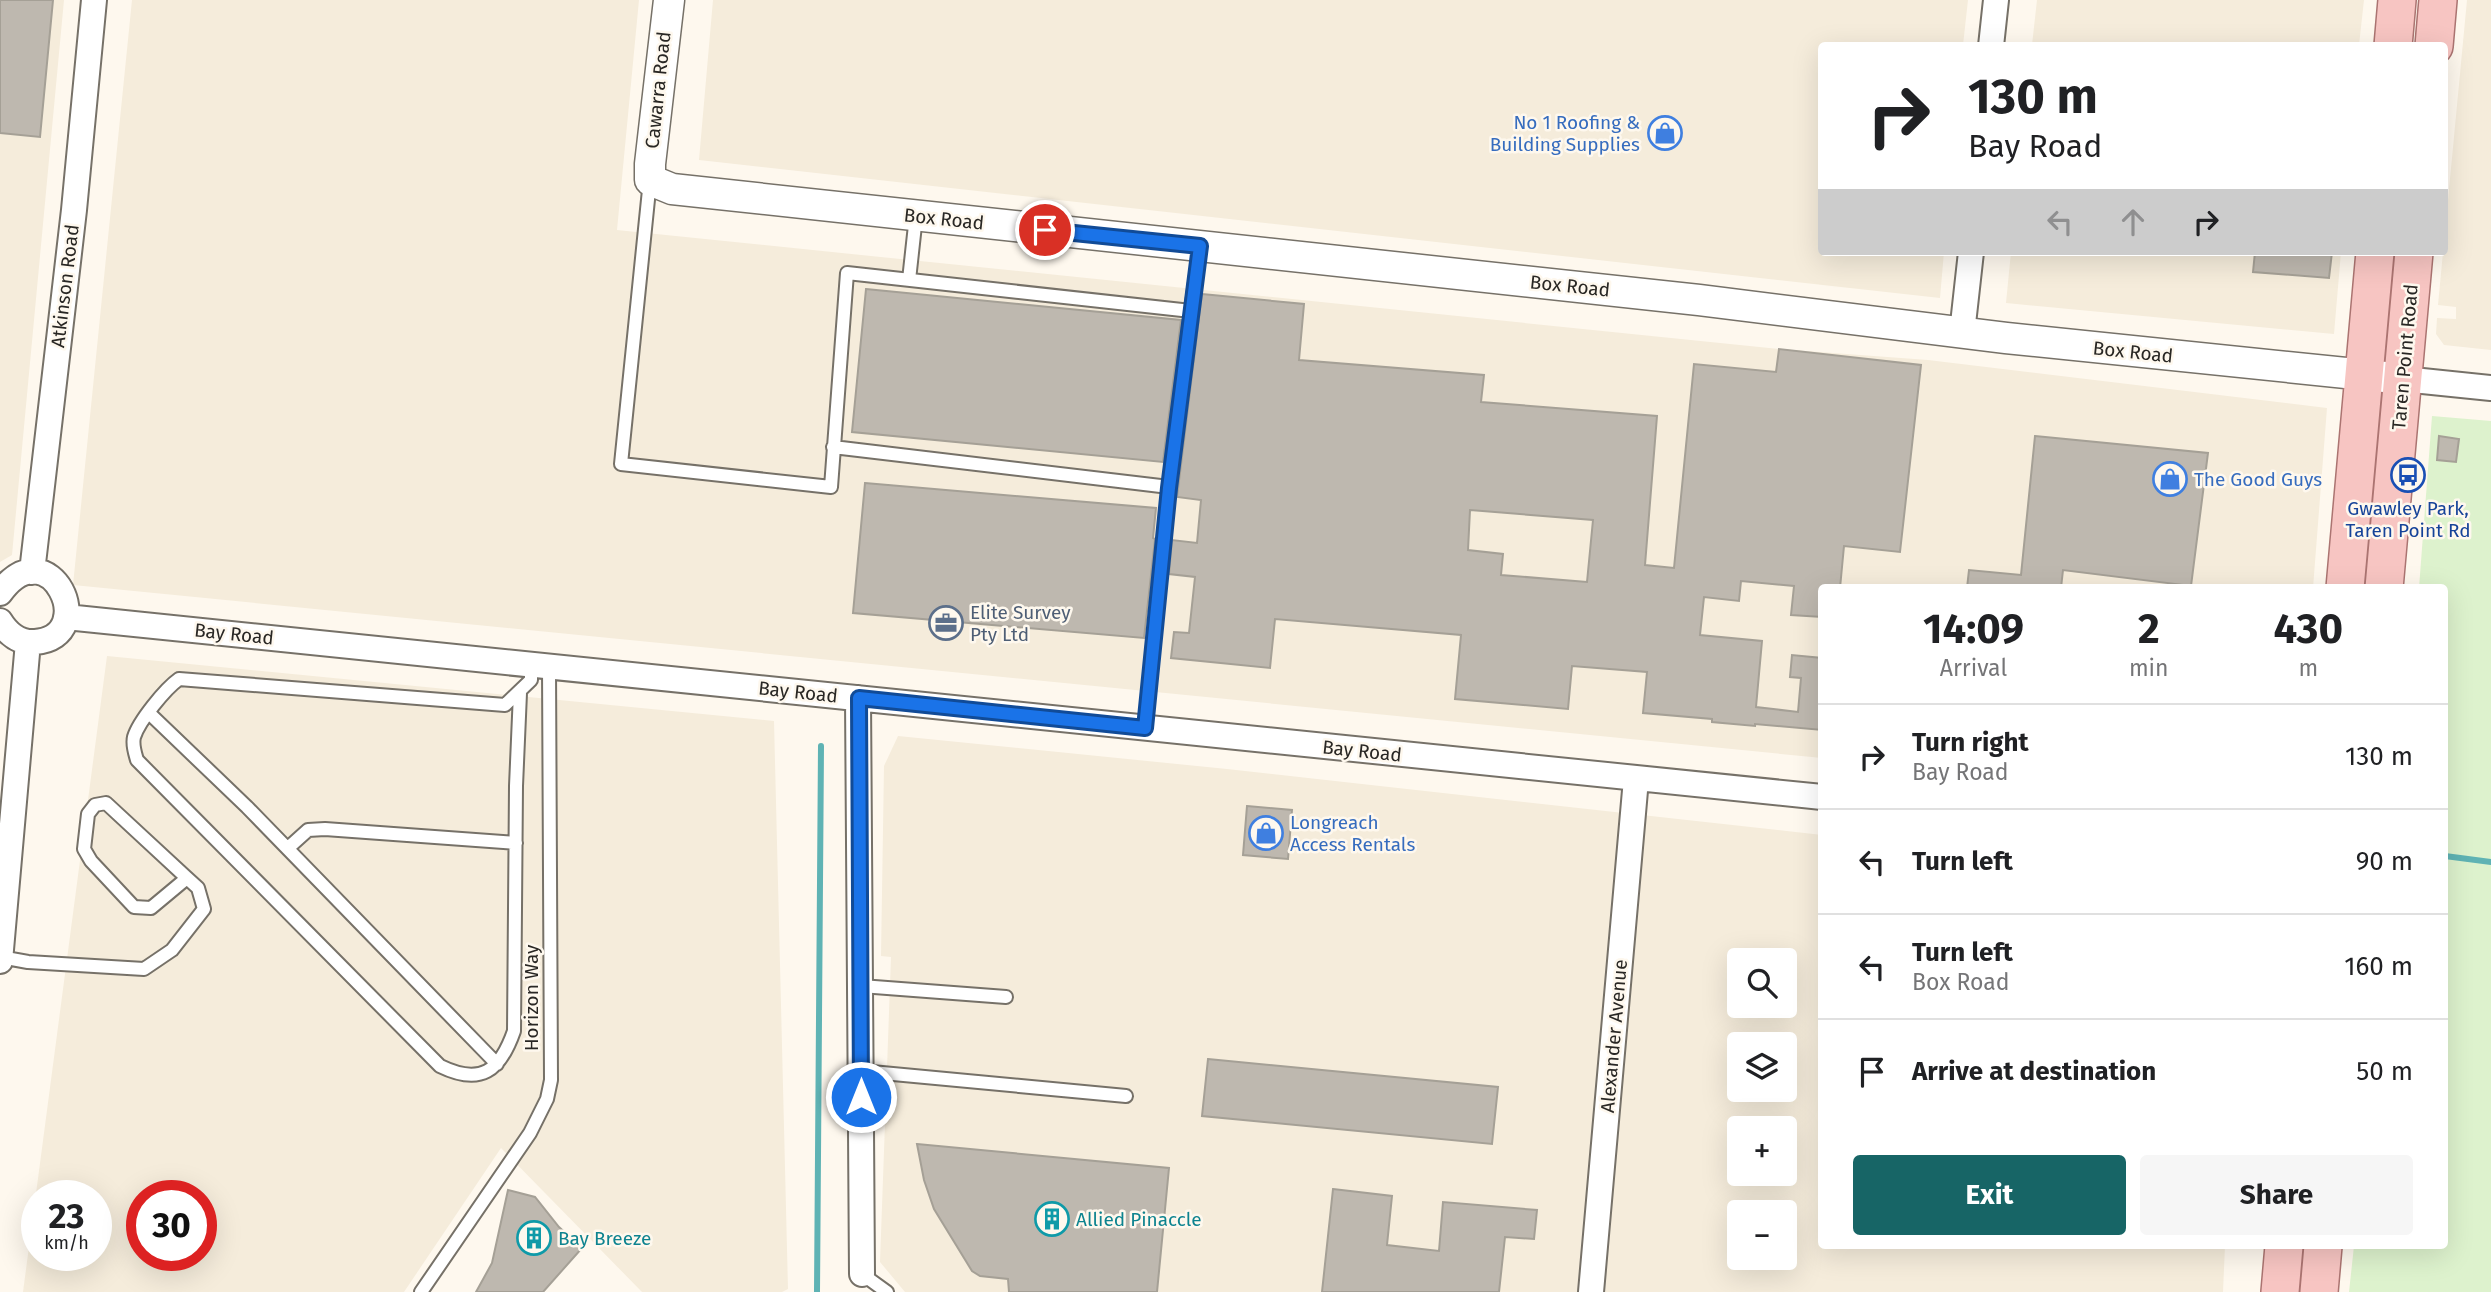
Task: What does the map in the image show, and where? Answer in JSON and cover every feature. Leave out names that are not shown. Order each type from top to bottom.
[{"type":"main road","points":[[2393,42],[2397,0]]},
{"type":"main road","points":[[2434,42],[2438,0]]},
{"type":"main road","name":"Taren Point Road","points":[[2345,584],[2375,256]]},
{"type":"main road","name":"Taren Point Road","points":[[2384,584],[2414,256]]},
{"type":"main road","points":[[2280,1292],[2284,1249]]},
{"type":"main road","points":[[2319,1292],[2323,1249]]},
{"type":"street","name":"Atkinson Road","points":[[32,572],[74,210],[94,0]]},
{"type":"street","name":"Cawarra Road","points":[[650,180],[668,0]]},
{"type":"street","points":[[1991,42],[1996,0]]},
{"type":"street","name":"Box Road","points":[[650,180],[672,189],[1699,300],[1962,333],[2491,388]]},
{"type":"street","points":[[1962,333],[1970,256]]},
{"type":"street","points":[[0,593],[9,581],[19,574],[32,572],[44,574],[61,587],[66,598],[66,617],[61,628],[40,641],[28,642],[16,638],[6,631],[0,621]]},
{"type":"street","name":"Bay Road","points":[[66,617],[1818,797]]},
{"type":"street","points":[[0,959],[28,642]]},
{"type":"street","points":[[859,698],[861,1071],[866,1283]]},
{"type":"street","name":"Alexander Avenue","points":[[1591,1292],[1636,779]]},
{"type":"lane","points":[[650,180],[621,464],[831,487],[846,273],[1191,312]]},
{"type":"lane","points":[[909,280],[916,216]]},
{"type":"lane","points":[[1145,728],[1169,488],[1200,246]]},
{"type":"lane","points":[[833,447],[1169,488]]},
{"type":"lane","points":[[520,693],[513,1031],[502,1060],[493,1068],[479,1074],[464,1076],[440,1066],[137,760],[133,746],[134,736],[162,694],[179,679],[505,705],[520,693],[540,666]]},
{"type":"lane","name":"Horizon Way","points":[[421,1292],[530,1133],[547,1099],[551,1080],[540,666]]},
{"type":"lane","points":[[149,713],[288,848],[498,1064]]},
{"type":"lane","points":[[0,959],[144,969],[172,950],[204,909],[198,888],[106,803],[95,805],[88,814],[84,849],[91,861],[134,907],[151,908],[187,878]]},
{"type":"lane","points":[[288,848],[308,830],[325,829],[516,843]]},
{"type":"lane","points":[[860,986],[1006,997]]},
{"type":"lane","points":[[861,1071],[1126,1096]]},
{"type":"lane","points":[[866,1283],[887,1292]]},
{"type":"shaded area","points":[[0,0],[64,0],[12,555],[0,562]]},
{"type":"shaded area","points":[[132,0],[639,0],[617,230],[1779,349],[1928,360],[2327,408],[2313,584],[1818,584],[1818,758],[73,585]]},
{"type":"shaded area","points":[[713,0],[1968,0],[1963,42],[1818,42],[1818,256],[1944,256],[1940,298],[699,160]]},
{"type":"shaded area","points":[[2037,0],[2364,0],[2359,42],[2032,42]]},
{"type":"shaded area","points":[[2467,0],[2491,0],[2491,350],[2444,345],[2436,334],[2437,318],[2456,319],[2456,307],[2438,305],[2443,256],[2448,256],[2448,200]]},
{"type":"shaded area","points":[[2011,256],[2341,256],[2334,334],[2006,303]]},
{"type":"shaded area","points":[[107,656],[774,721],[788,1289],[782,1292],[642,1292],[501,1148],[404,1292],[23,1292],[26,1271],[112,1271],[112,1180],[38,1180]]},
{"type":"shaded area","points":[[898,736],[1227,769],[1818,835],[1818,1249],[2225,1249],[2223,1292],[905,1292],[880,1262],[891,957],[881,956],[884,766]]},
{"type":"green space","points":[[2432,416],[2491,421],[2491,1292],[2349,1292],[2354,1249],[2448,1249],[2448,584],[2419,584]]},
{"type":"building","points":[[0,0],[53,0],[40,137],[0,133]]},
{"type":"building","points":[[2255,256],[2332,256],[2329,278],[2253,272]]},
{"type":"building","points":[[866,289],[1181,320],[1163,462],[852,432]]},
{"type":"building","points":[[1202,294],[1304,304],[1299,360],[1484,375],[1481,402],[1657,416],[1645,565],[1674,568],[1694,364],[1776,372],[1779,349],[1921,365],[1900,552],[1844,546],[1840,584],[1818,584],[1818,617],[1791,615],[1794,586],[1741,581],[1739,601],[1704,597],[1700,635],[1762,641],[1756,707],[1798,712],[1801,678],[1790,677],[1792,655],[1818,658],[1818,730],[1712,722],[1712,719],[1643,713],[1647,672],[1572,666],[1568,709],[1455,699],[1461,635],[1275,619],[1270,668],[1171,658],[1174,632],[1189,633],[1195,577],[1169,574],[1172,540],[1197,543],[1201,500],[1177,497]],"holes":[[[1470,510],[1593,520],[1587,582],[1501,575],[1503,554],[1468,550]]]},
{"type":"building","points":[[2035,436],[2208,453],[2191,584],[2063,570],[2061,584],[1967,584],[1969,570],[2021,575]]},
{"type":"building","points":[[2439,436],[2459,439],[2456,462],[2437,460]]},
{"type":"building","points":[[865,483],[1156,508],[1144,638],[853,613]]},
{"type":"building","points":[[1247,806],[1292,810],[1288,859],[1243,855]]},
{"type":"building","points":[[1208,1059],[1498,1087],[1492,1144],[1202,1116]]},
{"type":"building","name":"Allied Pinaccle","points":[[917,1144],[1169,1168],[1157,1292],[1009,1292],[1008,1279],[980,1276],[972,1271],[934,1209],[924,1180]]},
{"type":"building","points":[[1333,1189],[1392,1196],[1387,1245],[1439,1251],[1443,1202],[1537,1210],[1534,1239],[1505,1237],[1499,1292],[1322,1292]]},
{"type":"building","name":"Bay Breeze","points":[[508,1190],[535,1197],[559,1227],[582,1248],[543,1292],[476,1292],[492,1263]]},
{"type":"waterway","points":[[817,1292],[821,746]]},
{"type":"waterway","points":[[2448,856],[2491,862]]},
{"type":"place","name":"No 1 Roofing & Building Supplies","points":[[1665,133]]},
{"type":"place","name":"Gwawley Park, Taren Point Rd","points":[[2408,475]]},
{"type":"place","name":"The Good Guys","points":[[2170,479]]},
{"type":"place","name":"Elite Survey Pty Ltd","points":[[946,623]]},
{"type":"place","name":"Longreach Access Rentals","points":[[1266,833]]},
{"type":"place","name":"Allied Pinaccle","points":[[1052,1219]]},
{"type":"place","name":"Bay Breeze","points":[[534,1238]]},
{"type":"route","points":[[861,1097],[859,698],[1145,728],[1169,488],[1200,246],[1045,230]]}]
